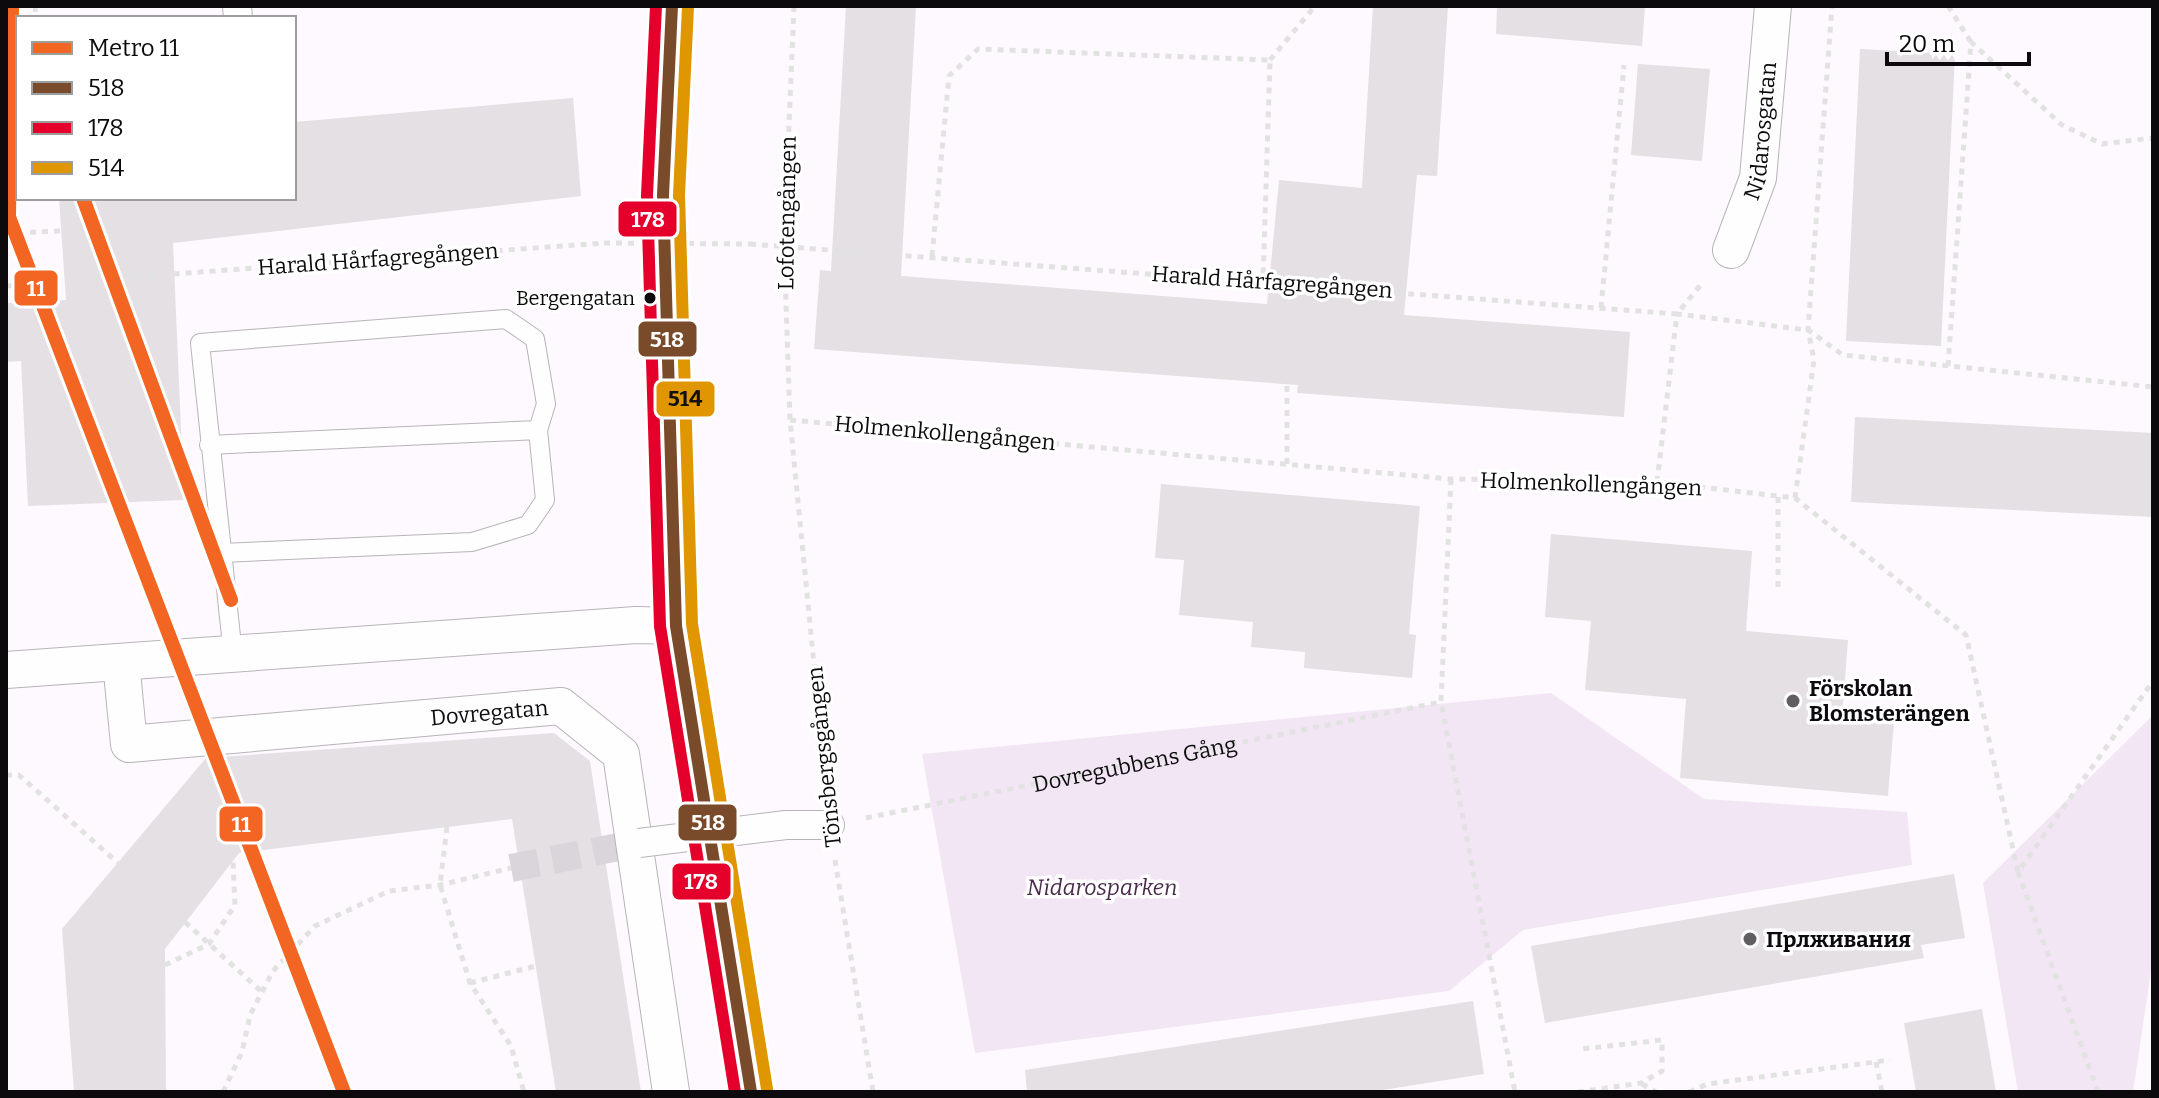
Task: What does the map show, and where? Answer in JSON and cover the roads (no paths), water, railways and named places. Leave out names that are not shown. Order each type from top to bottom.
[{"type":"street","points":[[672,6],[663,195],[676,626],[751,1092]]},
{"type":"street","name":"Nidarosgatan","points":[[1731,250],[1758,178],[1773,6]]},
{"type":"street","points":[[6,670],[636,625],[676,626]]},
{"type":"street","name":"Dovregatan","points":[[121,662],[129,744],[561,706],[621,754],[671,1092]]},
{"type":"street","points":[[639,843],[786,825],[830,825]]},
{"type":"lane","points":[[222,553],[472,542],[528,525],[545,500],[538,430],[546,404],[535,339],[506,319],[200,343],[209,445],[233,655]]},
{"type":"lane","points":[[209,445],[538,430]]},
{"type":"tunnel","points":[[511,868],[639,843]]},
{"type":"metro line","name":"11","points":[[12,6],[9,217],[344,1092]]},
{"type":"metro line","name":"11","points":[[84,200],[231,600]]},
{"type":"place","name":"Bergengatan","points":[[650,298]]},
{"type":"place","name":"Förskolan Blomsterängen","points":[[1793,701]]},
{"type":"place","name":"Прлживания","points":[[1750,939]]},
{"type":"park label","name":"Nidarosparken","points":[[1102,887]]}]
